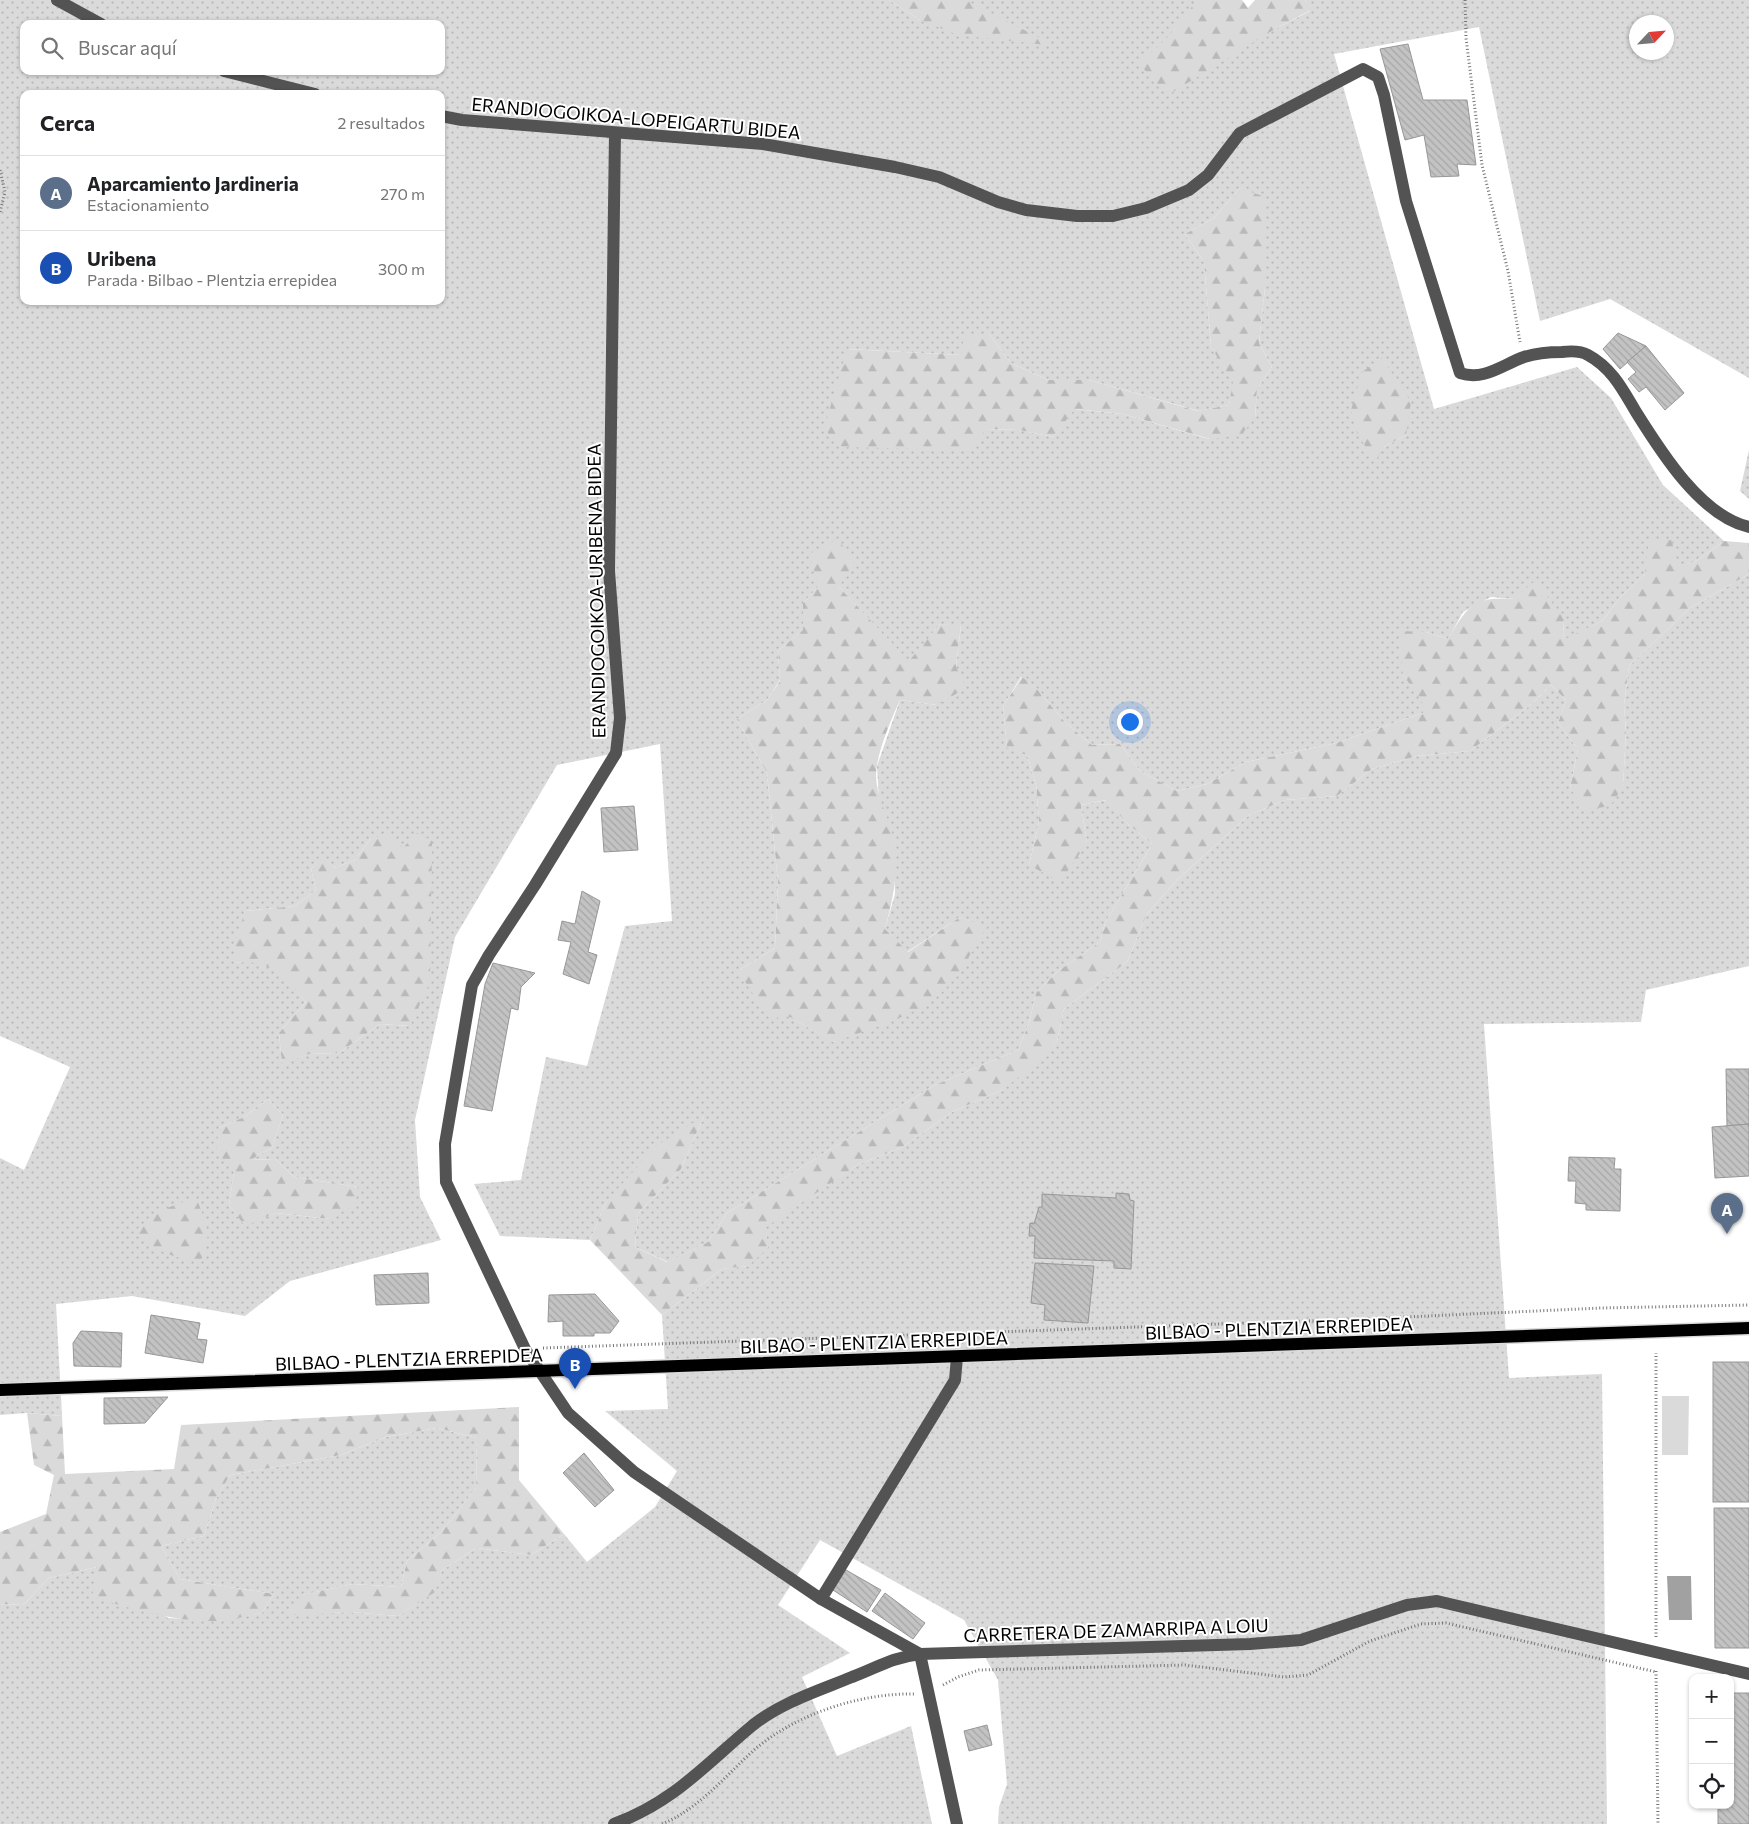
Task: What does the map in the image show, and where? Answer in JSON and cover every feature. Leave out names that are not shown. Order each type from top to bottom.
[{"type":"main road","name":"BILBAO - PLENTZIA ERREPIDEA","points":[[0,1390],[541,1373],[957,1356],[1749,1328]]},
{"type":"street","points":[[58,0],[93,20]]},
{"type":"street","name":"ERANDIOGOIKOA-LOPEIGARTU BIDEA","points":[[445,116],[615,133],[763,144],[895,167],[939,177],[998,202],[1026,210],[1077,216],[1113,216],[1146,208],[1189,190],[1208,175],[1240,134],[1363,69],[1378,77],[1384,95],[1406,201],[1460,373],[1471,377],[1500,369],[1524,357],[1541,353],[1569,351],[1586,354],[1611,371],[1662,454],[1675,468],[1721,516],[1749,527]]},
{"type":"street","points":[[240,75],[299,90]]},
{"type":"street","name":"ERANDIOGOIKOA-URIBENA BIDEA","points":[[615,133],[609,571],[620,718],[616,753],[472,985],[445,1144],[446,1182],[525,1349],[568,1413],[634,1472],[821,1599],[920,1654]]},
{"type":"street","points":[[821,1599],[955,1380],[957,1356]]},
{"type":"street","name":"CARRETERA DE ZAMARRIPA A LOIU","points":[[614,1824],[666,1799],[699,1774],[754,1724],[796,1699],[854,1677],[896,1657],[920,1654],[1220,1646],[1300,1640],[1407,1604],[1437,1601],[1656,1654],[1749,1674]]},
{"type":"street","points":[[920,1654],[957,1824]]},
{"type":"path","points":[[1465,0],[1466,38],[1482,165],[1508,271],[1524,357]]},
{"type":"path","points":[[0,170],[5,192],[0,212]]},
{"type":"path","points":[[525,1349],[1362,1319],[1601,1308],[1749,1305]]},
{"type":"path","points":[[1656,1353],[1658,1824]]},
{"type":"path","points":[[662,1824],[681,1816],[756,1748],[798,1721],[857,1699],[905,1694],[929,1695],[958,1677],[979,1670],[1185,1665],[1284,1677],[1308,1675],[1370,1640],[1421,1624],[1446,1623],[1656,1672]]},
{"type":"green space","points":[[0,0],[889,0],[920,20],[966,0],[1199,0],[1172,33],[1275,29],[1310,11],[1305,0],[1749,0],[1749,378],[1610,299],[1540,321],[1479,27],[1334,54],[1434,409],[1577,367],[1611,398],[1663,485],[1724,541],[1695,562],[1645,574],[1620,598],[1602,621],[1563,641],[1564,618],[1550,602],[1491,597],[1463,612],[1448,639],[1426,632],[1403,675],[1423,701],[1423,713],[1336,743],[1246,762],[1207,784],[1177,791],[1140,771],[1120,744],[1092,745],[1064,721],[1036,688],[1021,677],[1003,706],[1007,747],[1027,755],[1036,785],[1039,822],[1029,865],[1087,843],[1081,805],[1107,800],[1128,824],[1152,844],[1105,923],[1100,942],[1058,971],[1036,993],[1029,1023],[1018,1050],[935,1085],[727,1213],[708,1242],[668,1262],[635,1247],[638,1213],[681,1169],[704,1116],[606,1202],[590,1240],[500,1236],[474,1184],[521,1180],[546,1057],[587,1066],[625,926],[672,921],[660,744],[557,765],[455,937],[415,1120],[420,1197],[441,1240],[290,1281],[245,1316],[132,1296],[56,1304],[62,1416],[27,1413],[0,1415],[0,1158],[24,1170],[70,1067],[0,1036]],"holes":[[[1240,188],[1265,288],[1259,343],[1272,367],[1257,389],[1255,418],[1209,439],[1123,414],[1074,409],[1053,437],[1019,430],[986,429],[847,349],[961,355],[989,334],[1011,363],[1048,380],[1089,380],[1199,411],[1229,405],[1234,382],[1211,347],[1204,262],[1185,234],[1214,218]],[[1382,358],[1395,380],[1406,435],[1384,447]],[[819,586],[839,587],[909,662],[940,624],[961,626],[956,667],[937,705],[900,700],[877,766],[879,800],[894,842],[895,894],[885,929],[907,952],[960,917],[986,928],[834,1042],[770,1003],[738,971],[775,948],[778,882],[767,773],[737,719],[767,700],[780,680],[778,651],[803,630],[803,603]],[[371,838],[403,849],[410,1026],[380,1024],[339,1053],[309,1054],[282,1063],[279,1033],[306,1002],[295,988],[275,969],[259,962],[234,963],[245,911],[295,906],[316,890],[311,869],[322,856],[334,868],[355,860]],[[268,1099],[283,1115],[272,1148],[249,1160],[275,1159],[294,1177],[358,1187],[329,1219],[276,1213],[245,1225],[229,1205],[234,1172],[219,1128],[244,1117]]]},
{"type":"green space","points":[[889,0],[966,0],[1055,46],[958,35],[920,20]]},
{"type":"green space","points":[[1197,0],[1242,0],[1248,8],[1255,0],[1305,0],[1311,10],[1275,29],[1168,95],[1139,64],[1172,33]]},
{"type":"green space","points":[[1240,188],[1265,197],[1265,288],[1259,343],[1272,367],[1257,389],[1255,418],[1241,435],[1210,439],[1123,414],[1075,409],[1053,437],[1019,430],[986,429],[971,450],[842,447],[824,429],[847,349],[961,355],[964,336],[989,334],[1011,363],[1048,380],[1089,380],[1198,411],[1229,405],[1233,382],[1211,347],[1204,262],[1185,234],[1214,218]]},
{"type":"green space","points":[[1382,358],[1411,402],[1406,435],[1384,447],[1375,462],[1357,433],[1351,410],[1362,372]]},
{"type":"green space","points":[[1749,450],[1749,499],[1740,491]]},
{"type":"green space","points":[[838,539],[854,562],[839,587],[909,661],[940,624],[961,625],[956,667],[966,688],[937,705],[900,700],[887,732],[877,765],[877,785],[892,832],[896,864],[893,896],[885,929],[908,952],[960,917],[987,927],[956,976],[934,999],[898,1019],[833,1042],[790,1017],[769,1018],[738,971],[775,948],[778,882],[767,773],[737,719],[767,700],[780,681],[778,651],[803,630],[803,603],[819,586],[809,554]]},
{"type":"green space","points":[[1649,540],[1672,540],[1676,566],[1695,562],[1724,541],[1749,543],[1749,574],[1690,608],[1629,666],[1624,705],[1626,732],[1623,787],[1610,806],[1585,810],[1570,788],[1578,749],[1558,723],[1566,700],[1551,685],[1533,703],[1470,751],[1417,756],[1372,769],[1337,796],[1285,800],[1249,815],[1178,879],[1147,914],[1127,962],[1064,1009],[1057,1041],[1028,1070],[1002,1090],[952,1112],[901,1148],[859,1164],[766,1227],[768,1248],[748,1266],[722,1269],[662,1315],[590,1240],[606,1202],[656,1146],[704,1116],[681,1169],[638,1213],[635,1247],[667,1262],[708,1242],[727,1213],[935,1085],[1018,1050],[1029,1023],[1036,993],[1058,971],[1100,942],[1105,923],[1152,844],[1128,824],[1106,800],[1081,805],[1087,843],[1060,882],[1029,865],[1039,822],[1036,785],[1027,755],[1007,748],[1003,706],[1022,677],[1036,688],[1064,721],[1092,745],[1120,744],[1140,771],[1177,791],[1207,784],[1246,762],[1336,743],[1423,713],[1422,701],[1403,675],[1399,631],[1426,632],[1448,639],[1467,611],[1473,606],[1489,599],[1513,599],[1535,581],[1564,618],[1563,640],[1602,621],[1620,598],[1645,574]]},
{"type":"green space","points":[[1749,574],[1749,966],[1646,990],[1641,1022],[1484,1024],[1509,1378],[1602,1374],[1607,1824],[998,1824],[999,1807],[1007,1784],[998,1680],[964,1620],[820,1540],[778,1605],[850,1653],[802,1677],[837,1756],[911,1726],[932,1824],[0,1824],[0,1604],[23,1605],[49,1578],[97,1567],[168,1618],[217,1621],[262,1613],[274,1594],[180,1579],[161,1546],[204,1536],[216,1499],[230,1475],[341,1455],[386,1437],[437,1428],[477,1438],[476,1488],[442,1531],[407,1561],[401,1587],[353,1584],[302,1595],[288,1614],[349,1612],[398,1616],[434,1592],[442,1570],[476,1548],[531,1555],[564,1534],[587,1562],[655,1507],[677,1471],[605,1411],[668,1409],[662,1315],[722,1269],[748,1266],[765,1227],[797,1205],[859,1164],[901,1148],[952,1112],[1002,1090],[1057,1041],[1064,1009],[1127,962],[1147,914],[1178,879],[1249,815],[1285,800],[1337,796],[1372,769],[1417,756],[1470,751],[1533,703],[1551,685],[1566,700],[1558,723],[1578,749],[1570,788],[1623,787],[1626,732],[1624,705],[1629,666],[1690,608]]},
{"type":"green space","points":[[417,833],[432,841],[430,982],[410,1026],[380,1024],[339,1053],[309,1054],[282,1064],[279,1033],[306,1002],[291,984],[267,966],[247,962],[234,963],[236,940],[245,911],[295,906],[316,890],[311,869],[322,855],[334,868],[355,860],[371,838],[392,834],[403,848]]},
{"type":"green space","points":[[268,1099],[283,1115],[272,1148],[250,1160],[275,1159],[294,1177],[358,1187],[353,1206],[329,1219],[276,1213],[245,1226],[229,1205],[234,1172],[216,1151],[219,1128],[244,1117]]},
{"type":"green space","points":[[196,1197],[208,1237],[200,1262],[164,1252],[149,1244],[134,1232],[162,1210]]},
{"type":"green space","points":[[1662,1396],[1689,1396],[1688,1455],[1662,1455]]},
{"type":"green space","points":[[519,1407],[519,1480],[564,1534],[531,1555],[476,1548],[442,1570],[435,1592],[398,1616],[349,1612],[287,1615],[301,1595],[353,1584],[401,1587],[407,1561],[442,1531],[476,1488],[477,1438],[437,1428],[386,1437],[341,1455],[230,1475],[216,1499],[204,1536],[161,1546],[180,1579],[274,1594],[262,1613],[240,1618],[201,1621],[169,1617],[123,1606],[92,1597],[97,1567],[49,1578],[23,1605],[0,1604],[0,1532],[46,1514],[54,1475],[34,1465],[27,1413],[62,1416],[65,1474],[174,1469],[181,1425]]},
{"type":"shaded area","points":[[1667,1576],[1691,1576],[1692,1620],[1669,1620]]},
{"type":"building","points":[[1408,44],[1423,100],[1467,100],[1476,165],[1457,164],[1459,176],[1431,177],[1424,135],[1405,140],[1380,49]]},
{"type":"building","points":[[1618,333],[1646,346],[1620,369],[1603,349]]},
{"type":"building","points":[[1646,346],[1684,393],[1665,410],[1646,387],[1639,392],[1628,379],[1636,372],[1627,362]]},
{"type":"building","points":[[634,806],[638,850],[604,852],[601,808]]},
{"type":"building","points":[[582,891],[600,901],[588,952],[597,955],[589,984],[563,974],[571,942],[558,940],[562,921],[575,924]]},
{"type":"building","points":[[493,963],[535,973],[521,987],[518,1010],[511,1008],[492,1111],[464,1106],[485,984]]},
{"type":"building","points":[[1726,1069],[1749,1069],[1749,1124],[1727,1126]]},
{"type":"building","points":[[1749,1124],[1749,1176],[1715,1178],[1712,1127]]},
{"type":"building","points":[[1569,1157],[1615,1158],[1614,1169],[1621,1169],[1620,1211],[1586,1210],[1586,1204],[1575,1203],[1576,1181],[1568,1181]]},
{"type":"building","points":[[1116,1193],[1129,1194],[1130,1200],[1134,1201],[1131,1269],[1114,1268],[1114,1261],[1034,1258],[1035,1236],[1029,1236],[1030,1223],[1034,1224],[1039,1207],[1042,1207],[1042,1194],[1116,1198]]},
{"type":"building","points":[[1035,1263],[1094,1266],[1088,1323],[1044,1320],[1045,1305],[1031,1303]]},
{"type":"building","points":[[428,1273],[429,1303],[376,1305],[374,1275]]},
{"type":"building","points":[[595,1294],[619,1321],[610,1333],[594,1333],[594,1336],[563,1336],[563,1321],[548,1322],[549,1295]]},
{"type":"building","points":[[151,1315],[200,1323],[197,1339],[207,1340],[203,1363],[145,1353]]},
{"type":"building","points":[[81,1331],[122,1333],[121,1367],[74,1366],[73,1343]]},
{"type":"building","points":[[1713,1362],[1749,1362],[1749,1502],[1713,1502]]},
{"type":"building","points":[[168,1397],[145,1423],[104,1424],[104,1398]]},
{"type":"building","points":[[584,1453],[614,1490],[595,1507],[563,1473]]},
{"type":"building","points":[[1714,1508],[1749,1508],[1749,1648],[1715,1648]]},
{"type":"building","points":[[846,1570],[881,1590],[867,1612],[833,1590]]},
{"type":"building","points":[[885,1593],[925,1623],[913,1639],[872,1611]]},
{"type":"building","points":[[1734,1693],[1749,1693],[1749,1824],[1718,1824],[1718,1809],[1734,1809]]},
{"type":"building","points":[[987,1725],[992,1745],[969,1751],[964,1731]]},
{"type":"place","name":"Aparcamiento Jardineria","points":[[1727,1234]]},
{"type":"place","name":"Uribena","points":[[575,1389]]}]
